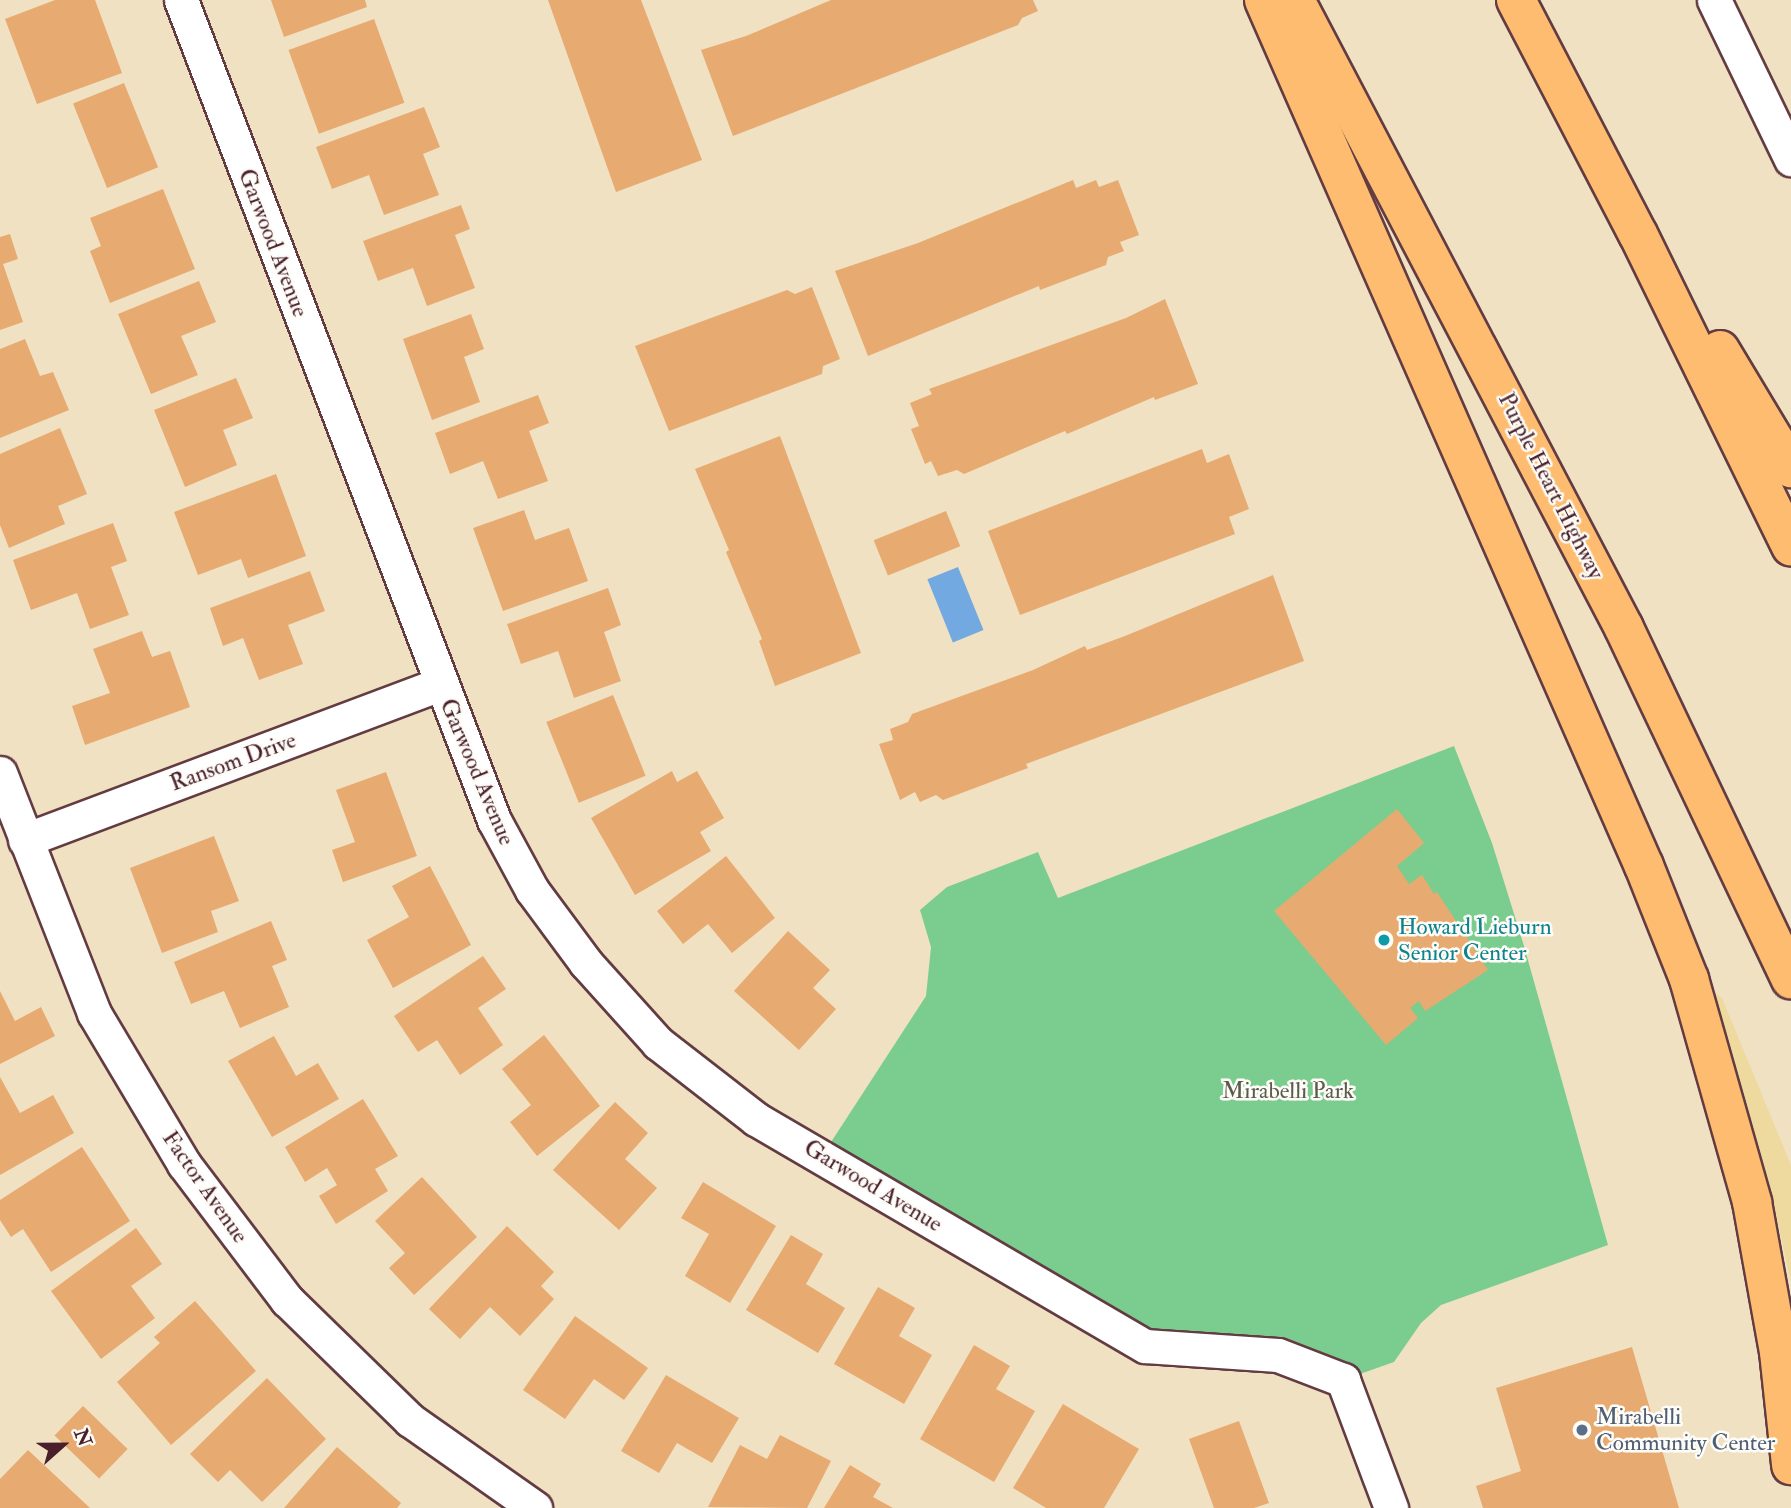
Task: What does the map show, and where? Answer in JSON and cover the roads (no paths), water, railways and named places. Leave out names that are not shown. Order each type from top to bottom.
[{"type":"highway","points":[[1264,0],[1633,841],[1689,979],[1752,1202],[1779,1352],[1791,1465]]},
{"type":"highway","name":"Purple Heart Highway","points":[[1295,0],[1599,579],[1791,979]]},
{"type":"highway","points":[[1516,0],[1791,547]]},
{"type":"highway","points":[[1554,72],[1791,468]]},
{"type":"street","name":"Garwood Avenue","points":[[181,0],[494,820],[532,890],[586,963],[658,1043],[756,1119],[1145,1346],[1278,1355],[1343,1380],[1391,1508]]},
{"type":"street","points":[[1714,0],[1791,159]]},
{"type":"street","name":"Ransom Drive","points":[[25,840],[440,684]]},
{"type":"street","name":"Factor Avenue","points":[[0,773],[94,1013],[184,1164],[287,1300],[410,1420],[535,1508]]},
{"type":"water","points":[[958,567],[983,630],[953,642],[927,579]]},
{"type":"place","name":"Howard Lieburn Senior Center","points":[[1384,940]]},
{"type":"place","name":"Mirabelli Community Center","points":[[1582,1430]]},
{"type":"park label","name":"Mirabelli Park","points":[[1288,1091]]}]
